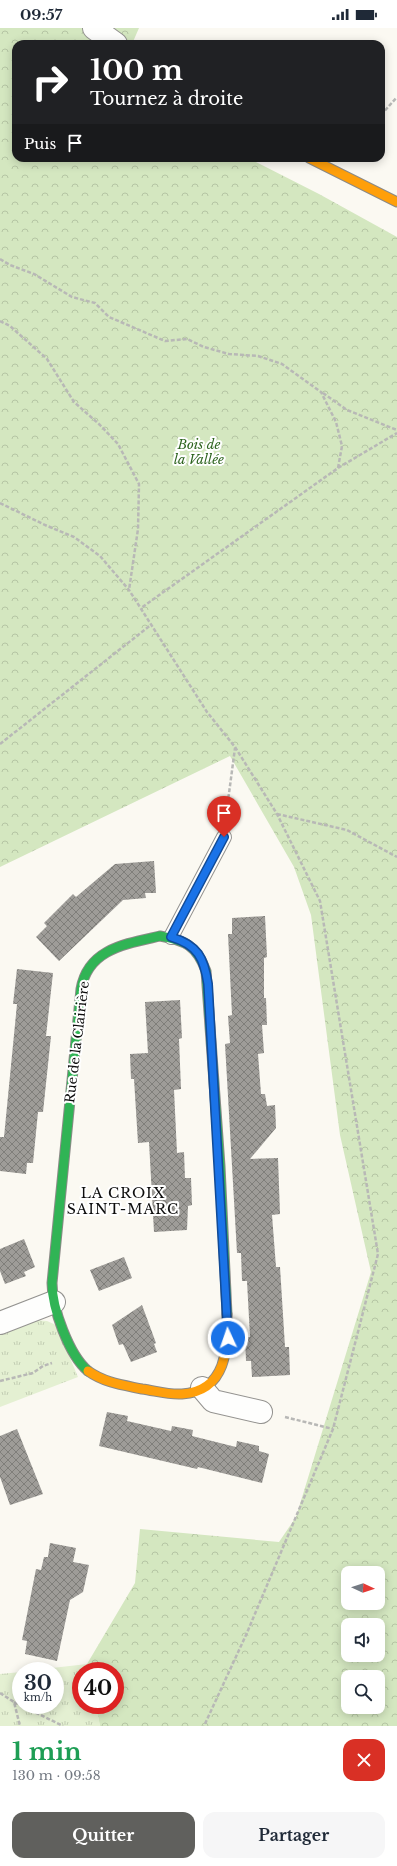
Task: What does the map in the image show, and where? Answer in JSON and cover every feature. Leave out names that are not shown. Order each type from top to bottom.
[{"type":"street","points":[[94,28],[110,40]]},
{"type":"street","points":[[317,162],[397,202]]},
{"type":"street","name":"Rue de la Clairière","points":[[160,936],[171,937],[180,940],[199,953],[203,961],[208,984],[228,1338],[227,1353],[222,1367],[213,1379],[202,1388],[177,1394],[116,1384],[100,1379],[88,1371],[80,1364],[76,1356],[54,1302],[52,1290],[53,1263],[80,996],[83,980],[88,968],[94,960],[108,952],[160,936]]},
{"type":"street","points":[[0,1323],[54,1302]]},
{"type":"street","points":[[202,1388],[213,1401],[261,1412]]},
{"type":"lane","points":[[171,937],[224,837]]},
{"type":"path","points":[[385,110],[397,97]]},
{"type":"path","points":[[0,259],[10,265],[34,274],[72,297],[95,303],[109,317],[165,341],[187,339],[204,347],[229,354],[258,356],[282,364],[347,410],[397,430]]},
{"type":"path","points":[[0,321],[10,326],[47,359],[74,402],[100,425],[118,444],[139,484],[138,529],[129,590]]},
{"type":"path","points":[[321,392],[336,422],[342,446],[338,468]]},
{"type":"path","points":[[141,608],[338,468],[397,433]]},
{"type":"path","points":[[0,503],[45,525],[74,537],[100,556],[129,590],[207,712],[235,747],[276,814],[320,901],[378,1254],[333,1430],[246,1635],[204,1726]]},
{"type":"path","points":[[0,744],[152,624]]},
{"type":"path","points":[[224,837],[235,747]]},
{"type":"path","points":[[276,814],[347,830],[397,857]]},
{"type":"path","points":[[0,1381],[33,1373],[43,1366],[76,1356]]},
{"type":"path","points":[[284,1417],[333,1430]]},
{"type":"path","points":[[0,1693],[12,1701]]},
{"type":"path","points":[[17,1714],[20,1726]]},
{"type":"path","points":[[38,1714],[63,1726]]},
{"type":"green space","name":"Bois de la Vallée","points":[[0,28],[139,28],[134,40],[12,40],[12,162],[256,162],[319,194],[397,237],[397,1726],[100,1726],[98,1714],[124,1714],[124,1662],[88,1662],[135,1583],[140,1529],[279,1542],[296,1517],[371,1272],[340,1135],[311,915],[294,867],[230,756],[0,867]]},
{"type":"green space","points":[[35,1320],[47,1321],[56,1325],[78,1377],[0,1407],[0,1333]]},
{"type":"green space","points":[[72,1666],[72,1714],[98,1714],[100,1726],[0,1726],[0,1674],[12,1673],[12,1714],[64,1714],[64,1667]]},
{"type":"building","points":[[154,861],[156,893],[145,893],[146,898],[123,900],[59,961],[36,937],[47,926],[44,923],[73,894],[76,897],[115,864]]},
{"type":"building","points":[[265,916],[267,957],[264,958],[264,998],[266,998],[267,1025],[262,1025],[264,1053],[258,1054],[261,1094],[265,1094],[267,1106],[275,1105],[276,1128],[250,1159],[278,1158],[280,1214],[272,1215],[276,1267],[280,1267],[285,1347],[289,1347],[290,1375],[252,1377],[251,1361],[246,1361],[245,1337],[250,1337],[247,1281],[242,1281],[241,1253],[237,1253],[225,1044],[230,1043],[228,1016],[232,1015],[228,934],[232,934],[232,918]]},
{"type":"building","points":[[17,969],[53,973],[46,1036],[51,1036],[43,1112],[38,1112],[33,1163],[27,1163],[26,1174],[0,1171],[0,1137],[4,1137],[17,1004],[13,1004]]},
{"type":"building","points":[[180,1000],[182,1038],[179,1039],[181,1089],[174,1090],[177,1153],[184,1152],[185,1178],[191,1178],[192,1205],[188,1206],[187,1230],[154,1232],[149,1142],[138,1143],[134,1079],[131,1079],[130,1054],[148,1053],[145,1002]]},
{"type":"building","points":[[24,1239],[35,1267],[24,1272],[26,1276],[5,1284],[0,1271],[0,1249]]},
{"type":"building","points":[[124,1257],[132,1278],[99,1291],[90,1270]]},
{"type":"building","points":[[142,1305],[156,1343],[154,1344],[157,1352],[131,1362],[123,1344],[119,1345],[112,1325]]},
{"type":"building","points":[[107,1412],[128,1416],[127,1421],[171,1431],[172,1426],[193,1430],[192,1436],[236,1447],[237,1441],[259,1446],[259,1451],[269,1454],[262,1483],[198,1467],[197,1469],[99,1446]]},
{"type":"building","points":[[17,1429],[43,1494],[10,1505],[0,1477],[0,1436]]},
{"type":"building","points":[[50,1543],[76,1548],[73,1562],[89,1565],[83,1592],[70,1600],[57,1661],[25,1654],[27,1641],[22,1640],[36,1569],[41,1570],[44,1557],[48,1557]]},
{"type":"traffic: fast","points":[[160,936],[183,942],[189,946],[199,956],[206,971],[220,1166],[227,1314]]},
{"type":"traffic: fast","points":[[88,1371],[81,1364],[68,1343],[58,1318],[52,1283],[81,989],[85,976],[91,965],[110,950],[134,942],[160,936]]},
{"type":"traffic: slow","points":[[317,162],[397,202]]},
{"type":"traffic: slow","points":[[88,1371],[108,1381],[142,1389],[177,1394],[197,1391],[208,1385],[222,1366],[227,1340],[227,1314]]},
{"type":"district","name":"LA CROIX SAINT-MARC","points":[[123,1202]]},
{"type":"route","points":[[224,837],[171,937],[180,940],[199,953],[206,971],[208,984],[220,1166],[228,1338]]}]
